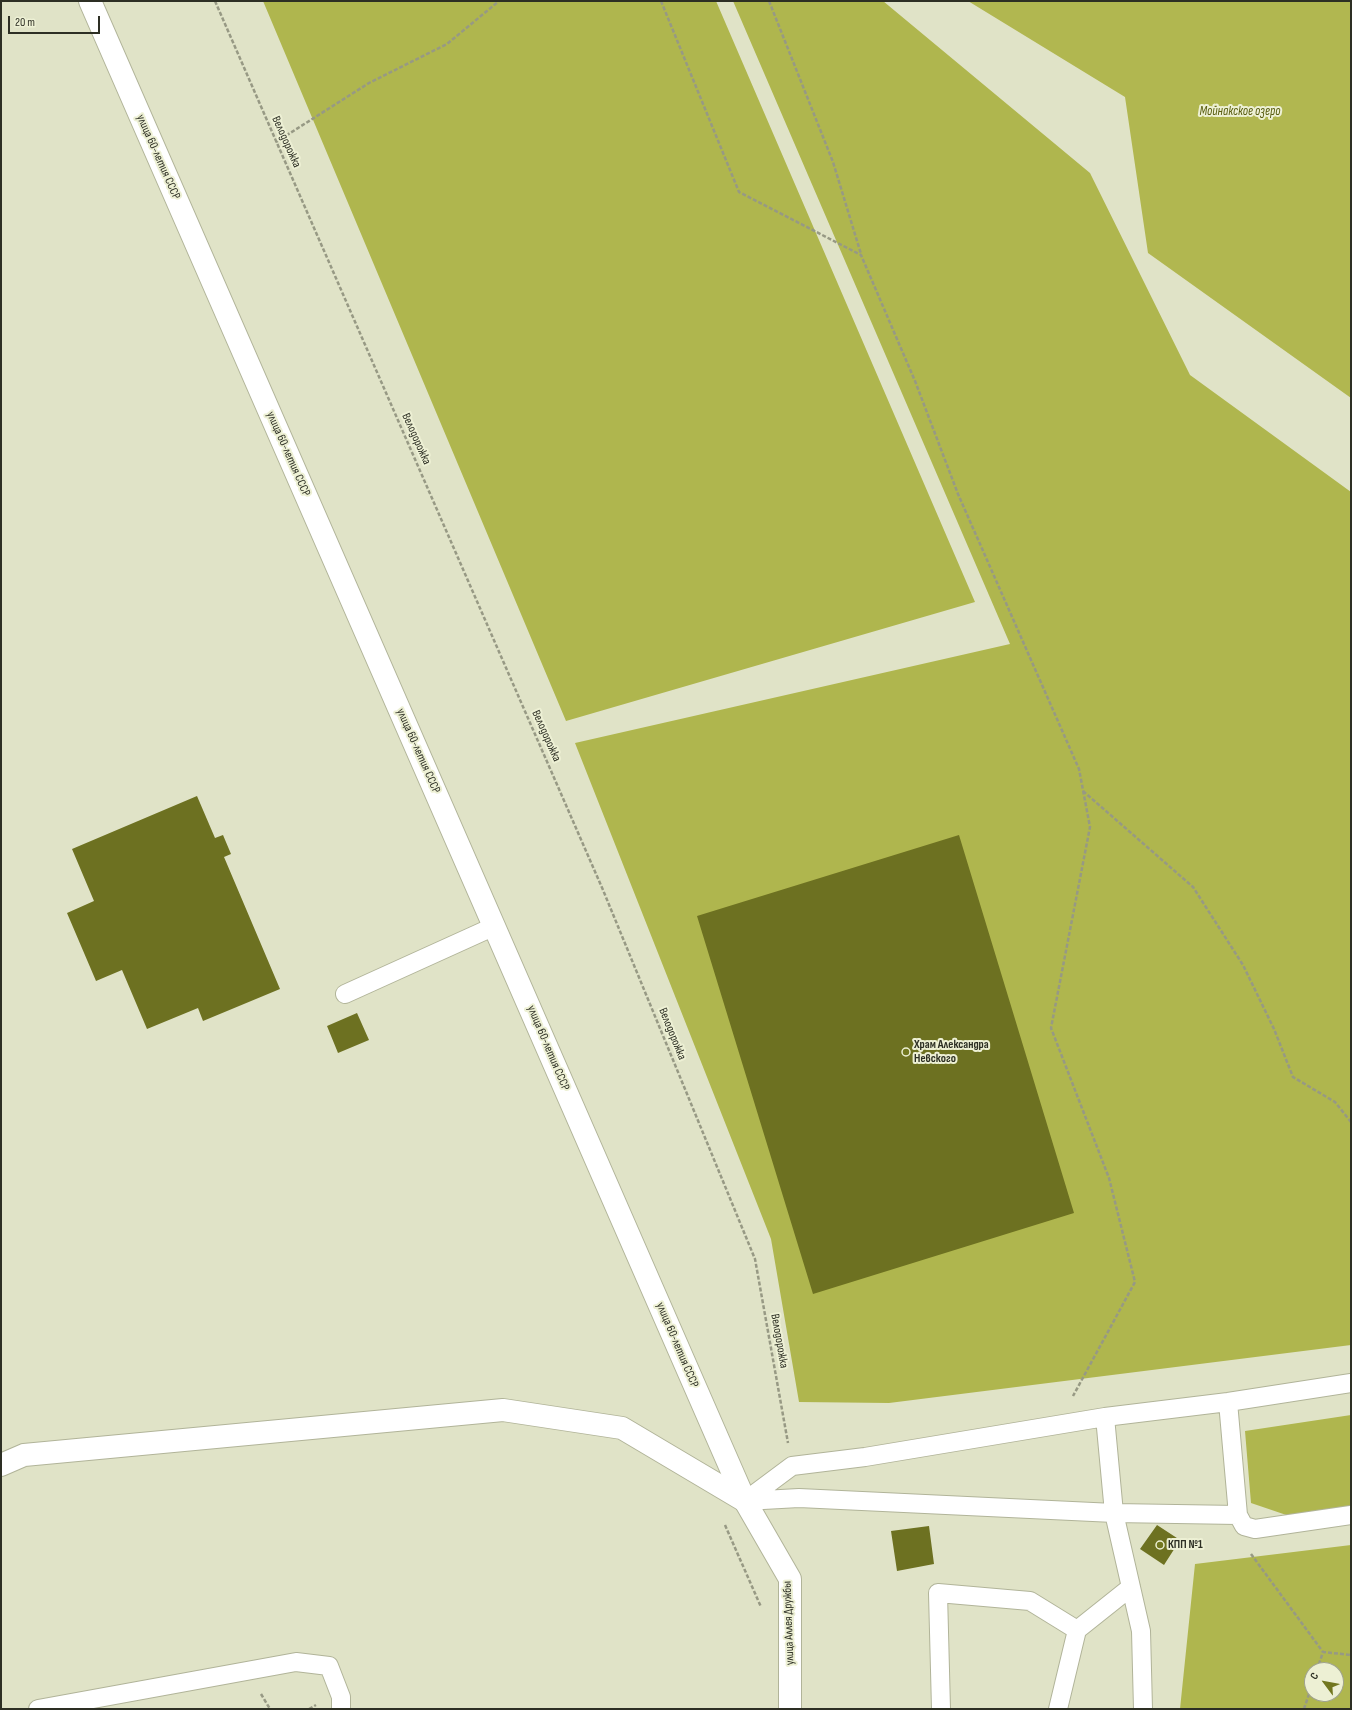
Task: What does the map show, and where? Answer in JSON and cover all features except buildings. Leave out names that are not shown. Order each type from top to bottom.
[{"type":"main road","name":"улица 60-летия СССР","points":[[90,1],[745,1501]]},
{"type":"main road","points":[[1,1465],[24,1455],[503,1410],[622,1428],[745,1501]]},
{"type":"main road","name":"улица Аллея Дружбы","points":[[745,1501],[790,1579],[790,1709]]},
{"type":"lane","points":[[345,994],[495,926]]},
{"type":"lane","points":[[745,1501],[792,1466],[865,1457],[1105,1417],[1228,1402],[1351,1384]]},
{"type":"lane","points":[[1228,1402],[1238,1515],[1244,1526],[1255,1528],[1351,1515]]},
{"type":"lane","points":[[1105,1417],[1114,1513],[1142,1631],[1144,1709]]},
{"type":"lane","points":[[745,1501],[799,1498],[1114,1513],[1238,1515]]},
{"type":"lane","points":[[1058,1709],[1077,1630],[1131,1587]]},
{"type":"lane","points":[[941,1709],[938,1593],[1030,1601],[1077,1630]]},
{"type":"lane","points":[[38,1709],[296,1662],[329,1666],[341,1697],[341,1709]]},
{"type":"path","name":"Велодорожка","points":[[215,1],[603,890],[754,1259],[792,1466]]},
{"type":"path","points":[[276,142],[369,83],[447,44],[499,1]]},
{"type":"path","points":[[661,1],[739,192],[861,255]]},
{"type":"path","points":[[769,1],[833,162],[861,255],[915,381],[958,494],[1079,769],[1090,826],[1051,1028],[1109,1178],[1135,1282],[1058,1425]]},
{"type":"path","points":[[1083,790],[1192,887],[1243,965],[1274,1029],[1293,1076],[1335,1102],[1351,1122]]},
{"type":"path","points":[[724,1522],[763,1610]]},
{"type":"path","points":[[1248,1549],[1323,1652],[1351,1655]]},
{"type":"path","points":[[1320,1662],[1323,1652]]},
{"type":"shaded area","points":[[263,1],[716,1],[975,602],[566,721]]},
{"type":"shaded area","points":[[733,1],[883,1],[1090,173],[1190,375],[1351,492],[1351,1345],[889,1403],[799,1402],[771,1239],[575,743],[1010,644]]},
{"type":"shaded area","points":[[1351,1415],[1351,1515],[1304,1521],[1251,1503],[1245,1431]]},
{"type":"shaded area","points":[[1351,1545],[1351,1709],[1180,1709],[1195,1564]]},
{"type":"water","name":"Мойнакское озеро","points":[[968,1],[1351,1],[1351,398],[1148,253],[1125,97]]},
{"type":"place","name":"Храм Александра Невского","points":[[906,1052]]},
{"type":"place","name":"КПП №1","points":[[1160,1545]]}]
